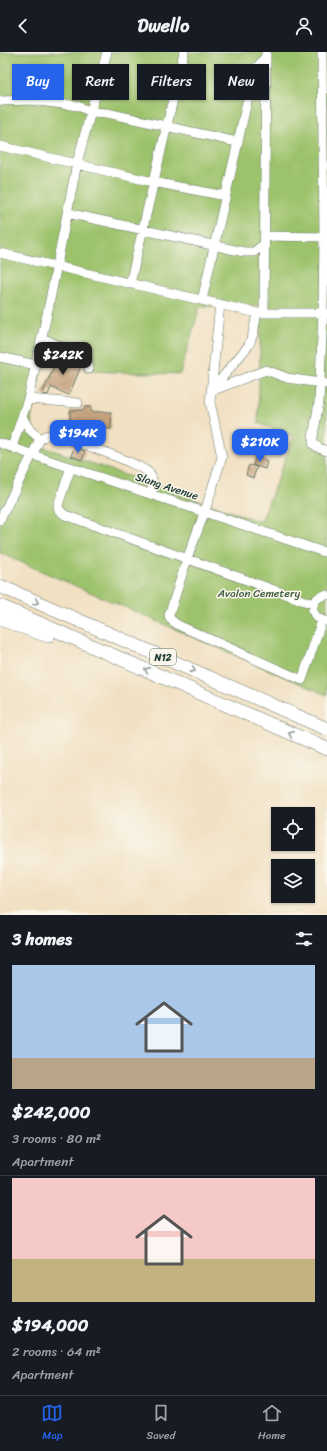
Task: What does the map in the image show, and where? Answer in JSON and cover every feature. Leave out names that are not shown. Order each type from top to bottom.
[{"type":"highway","name":"N12","points":[[0,585],[327,729]]},
{"type":"highway","name":"N12","points":[[0,606],[327,750]]},
{"type":"highway","points":[[0,619],[122,660]]},
{"type":"lane","points":[[12,447],[28,399],[42,338],[77,164],[107,52]]},
{"type":"lane","points":[[130,284],[184,52]]},
{"type":"lane","points":[[322,52],[325,313],[323,384],[313,436],[314,444],[327,451]]},
{"type":"lane","points":[[202,300],[254,71],[266,54]]},
{"type":"lane","points":[[211,392],[249,345],[260,313],[264,240],[266,54]]},
{"type":"lane","points":[[0,101],[31,100],[78,106],[91,112],[107,113],[237,142]]},
{"type":"lane","points":[[0,146],[154,182],[226,196]]},
{"type":"lane","points":[[67,213],[214,247],[244,252],[254,252],[264,240],[325,237]]},
{"type":"lane","points":[[0,253],[260,313],[325,313]]},
{"type":"lane","points":[[220,304],[210,402],[222,457],[169,614],[170,619],[178,625],[302,680],[324,620],[316,616],[313,604],[318,597],[327,595]]},
{"type":"lane","points":[[42,338],[87,358],[89,369]]},
{"type":"lane","points":[[0,357],[36,365]]},
{"type":"lane","points":[[211,392],[266,370],[287,378],[323,384]]},
{"type":"lane","points":[[28,399],[78,404]]},
{"type":"lane","points":[[22,417],[30,430],[40,439]]},
{"type":"lane","points":[[0,520],[40,439],[48,435],[95,448],[138,466],[148,472],[152,478],[154,485],[152,494]]},
{"type":"lane","name":"Slang Avenue","points":[[0,443],[327,553]]},
{"type":"lane","points":[[71,467],[58,505],[61,513],[313,604]]},
{"type":"green space","name":"Avalon Cemetery","points":[[0,52],[327,52],[327,695],[0,553]],"holes":[[[200,306],[261,306],[258,423],[294,436],[261,522],[38,445],[31,419],[46,346],[84,364],[85,371],[180,374]]]},
{"type":"building","points":[[59,356],[81,366],[69,395],[51,387],[48,395],[42,394]]},
{"type":"building","points":[[84,407],[91,407],[91,412],[111,412],[111,429],[91,428],[91,432],[82,432],[82,427],[70,427],[70,410],[84,410]]},
{"type":"building","points":[[74,448],[85,451],[82,460],[71,456]]},
{"type":"building","points":[[256,457],[267,461],[265,469],[253,465]]},
{"type":"building","points":[[249,465],[257,467],[253,478],[246,475]]}]
